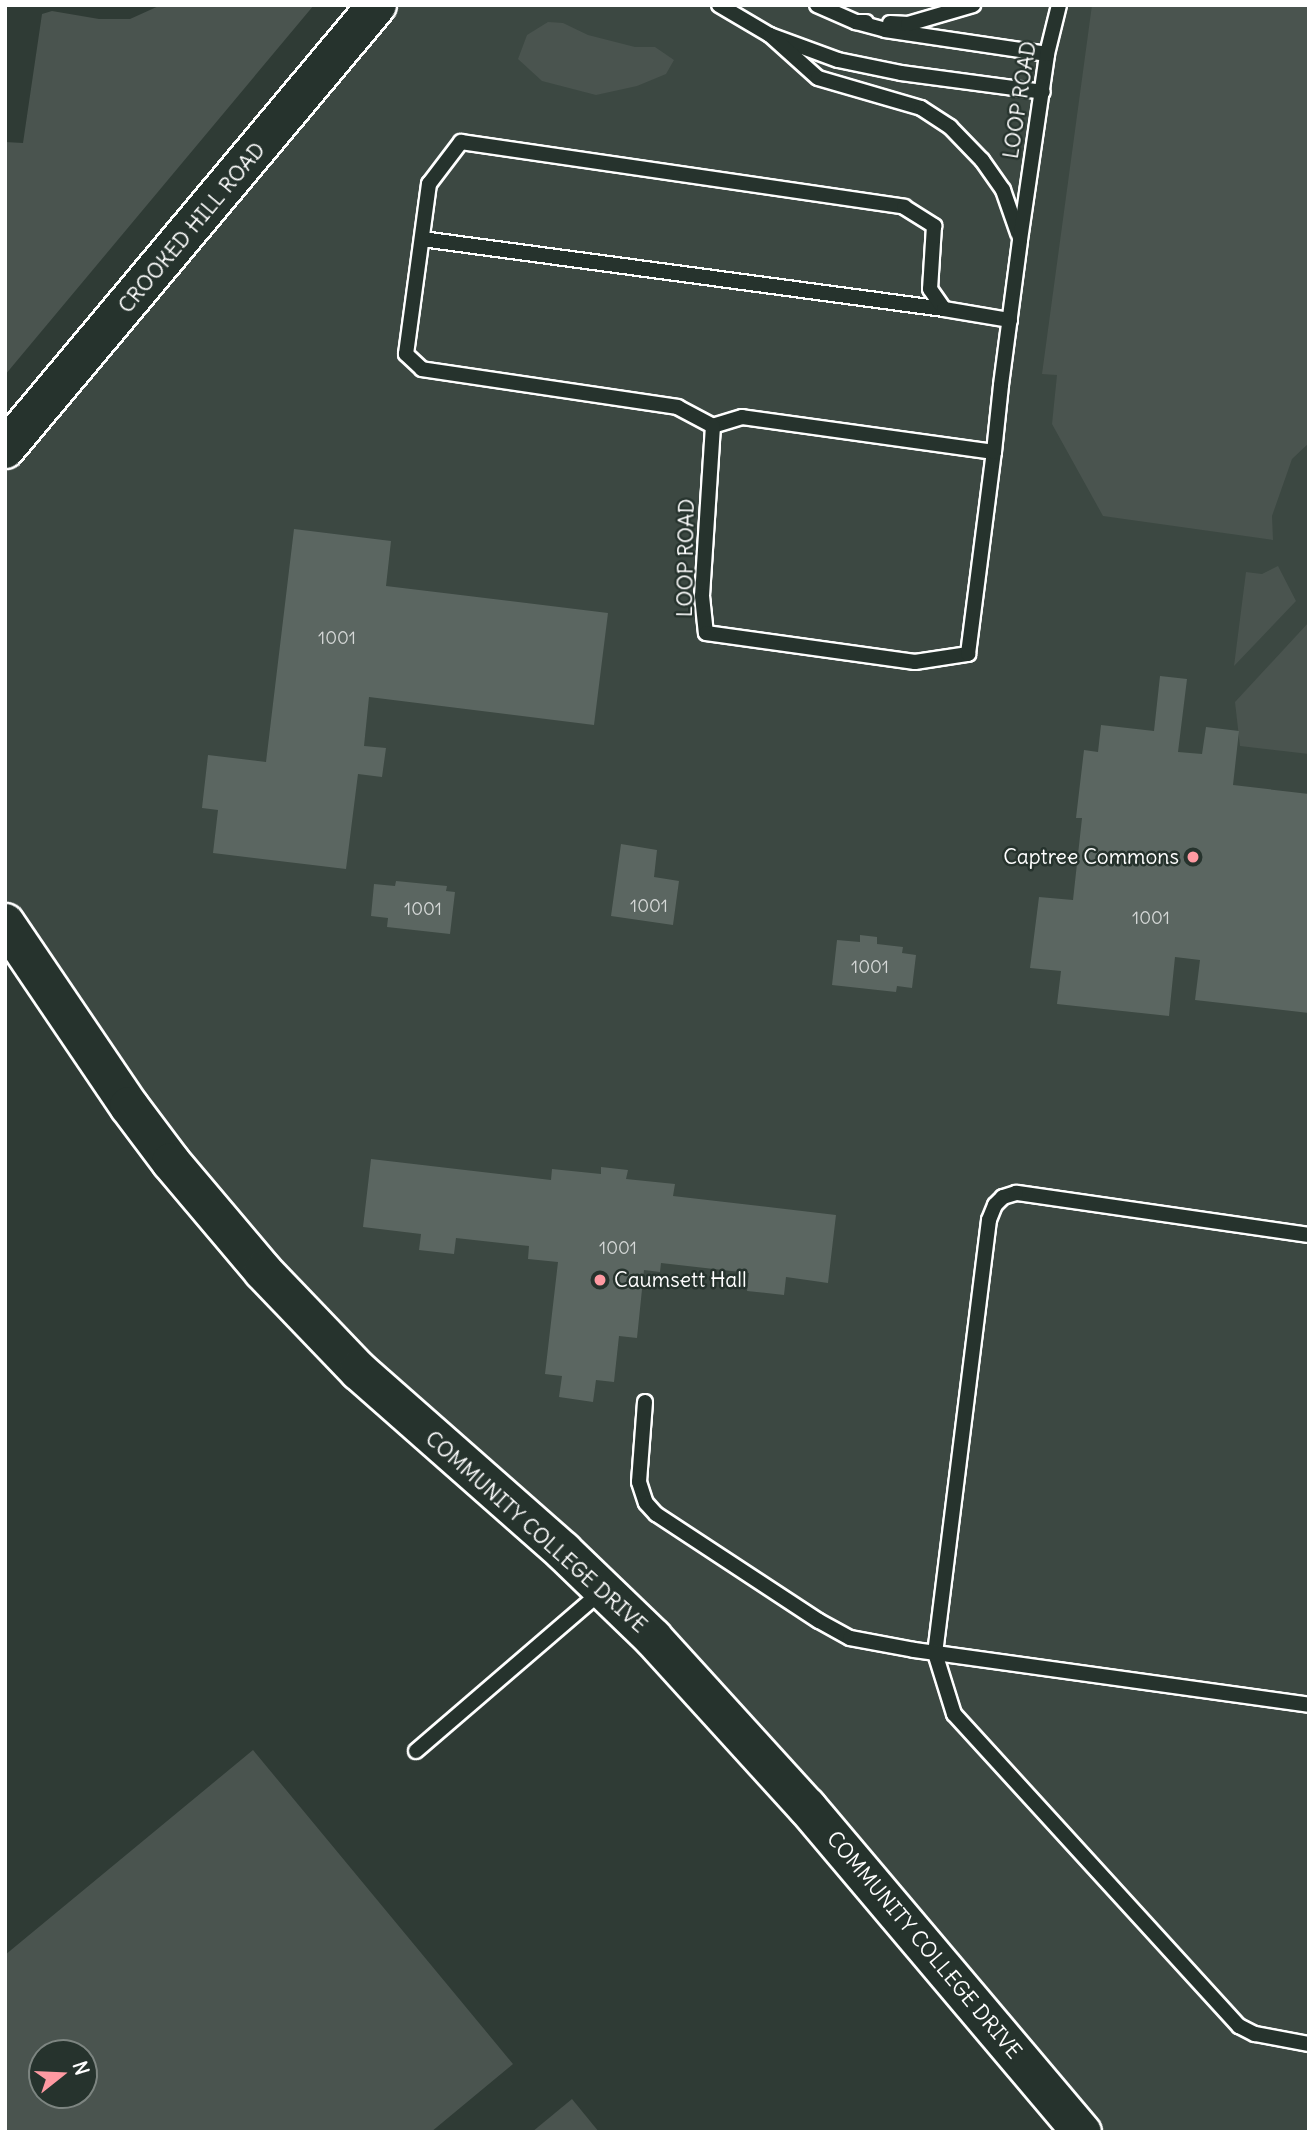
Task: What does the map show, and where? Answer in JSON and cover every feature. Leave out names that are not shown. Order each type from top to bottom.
[{"type":"main road","name":"CROOKED HILL ROAD","points":[[5,449],[377,5]]},
{"type":"main road","name":"COMMUNITY COLLEGE DRIVE","points":[[5,923],[129,1106],[171,1162],[264,1271],[359,1371],[603,1589],[653,1638],[759,1752],[1082,2132]]},
{"type":"lane","points":[[719,5],[770,35],[838,60],[869,67],[1043,92]]},
{"type":"lane","points":[[817,5],[856,22],[885,30],[1047,54]]},
{"type":"lane","points":[[856,22],[908,24],[973,5]]},
{"type":"lane","name":"LOOP ROAD","points":[[713,426],[702,596],[706,633],[915,662],[968,654],[1020,240],[1047,54],[1059,5]]},
{"type":"lane","points":[[770,35],[818,78],[921,108],[950,127],[982,160],[1003,190],[1020,240]]},
{"type":"lane","points":[[944,309],[930,289],[934,226],[904,206],[461,142],[429,184],[406,354],[422,369],[678,407],[713,426],[742,417],[993,452]]},
{"type":"lane","points":[[422,239],[1010,320]]},
{"type":"lane","points":[[1309,1235],[1016,1193],[1003,1197],[995,1205],[989,1220],[935,1653],[954,1714],[1239,2026],[1255,2034],[1309,2044]]},
{"type":"lane","points":[[645,1402],[639,1482],[646,1503],[656,1514],[819,1621],[850,1638],[935,1653],[1309,1705]]},
{"type":"lane","points":[[416,1751],[603,1589]]},
{"type":"shaded area","points":[[161,5],[314,5],[5,375],[5,142],[23,143],[42,14],[52,11],[99,19],[130,19]]},
{"type":"shaded area","points":[[385,5],[1309,5],[1309,2132],[1090,2132],[844,1836],[211,1201],[5,912],[5,459]]},
{"type":"shaded area","points":[[1092,5],[1309,5],[1309,443],[1292,459],[1272,516],[1273,540],[1103,516],[1052,424],[1057,375],[1042,374]]},
{"type":"shaded area","points":[[548,22],[563,23],[588,35],[635,47],[655,47],[674,60],[666,74],[637,86],[596,95],[542,81],[518,59],[527,35]]},
{"type":"shaded area","points":[[1278,566],[1296,601],[1234,666],[1246,572],[1262,574]]},
{"type":"shaded area","points":[[1309,622],[1309,754],[1240,746],[1235,702]]},
{"type":"shaded area","points":[[253,1750],[513,2064],[431,2132],[5,2132],[5,1955]]},
{"type":"shaded area","points":[[572,2099],[599,2132],[532,2132]]},
{"type":"building","points":[[294,529],[391,541],[386,586],[608,613],[594,725],[369,697],[364,746],[386,748],[382,777],[358,774],[346,869],[213,853],[218,810],[202,808],[208,755],[266,762]]},
{"type":"building","name":"Captree Commons","points":[[1160,676],[1187,679],[1178,752],[1202,754],[1206,727],[1239,731],[1233,785],[1309,794],[1309,1013],[1195,1000],[1200,960],[1175,957],[1169,1016],[1057,1004],[1061,971],[1030,968],[1039,897],[1073,900],[1082,818],[1076,818],[1084,750],[1098,752],[1101,725],[1154,731]]},
{"type":"building","points":[[621,844],[657,850],[654,877],[679,881],[673,925],[611,916]]},
{"type":"building","points":[[396,881],[447,886],[446,891],[455,892],[450,934],[387,927],[388,918],[371,916],[374,884],[395,886]]},
{"type":"building","points":[[860,935],[877,937],[877,944],[903,947],[902,953],[916,955],[912,988],[897,986],[896,992],[832,985],[837,940],[860,942]]},
{"type":"building","name":"Caumsett Hall","points":[[371,1159],[551,1180],[552,1169],[601,1174],[601,1167],[628,1170],[626,1179],[675,1184],[673,1196],[836,1215],[828,1283],[786,1277],[784,1295],[747,1291],[749,1273],[661,1263],[660,1272],[644,1270],[637,1338],[619,1336],[614,1382],[596,1380],[593,1402],[559,1397],[562,1376],[545,1374],[558,1262],[528,1259],[529,1246],[456,1238],[454,1254],[419,1250],[421,1234],[363,1227]]},
{"type":"place","name":"Captree Commons","points":[[1193,857]]},
{"type":"place","name":"Caumsett Hall","points":[[600,1280]]}]
